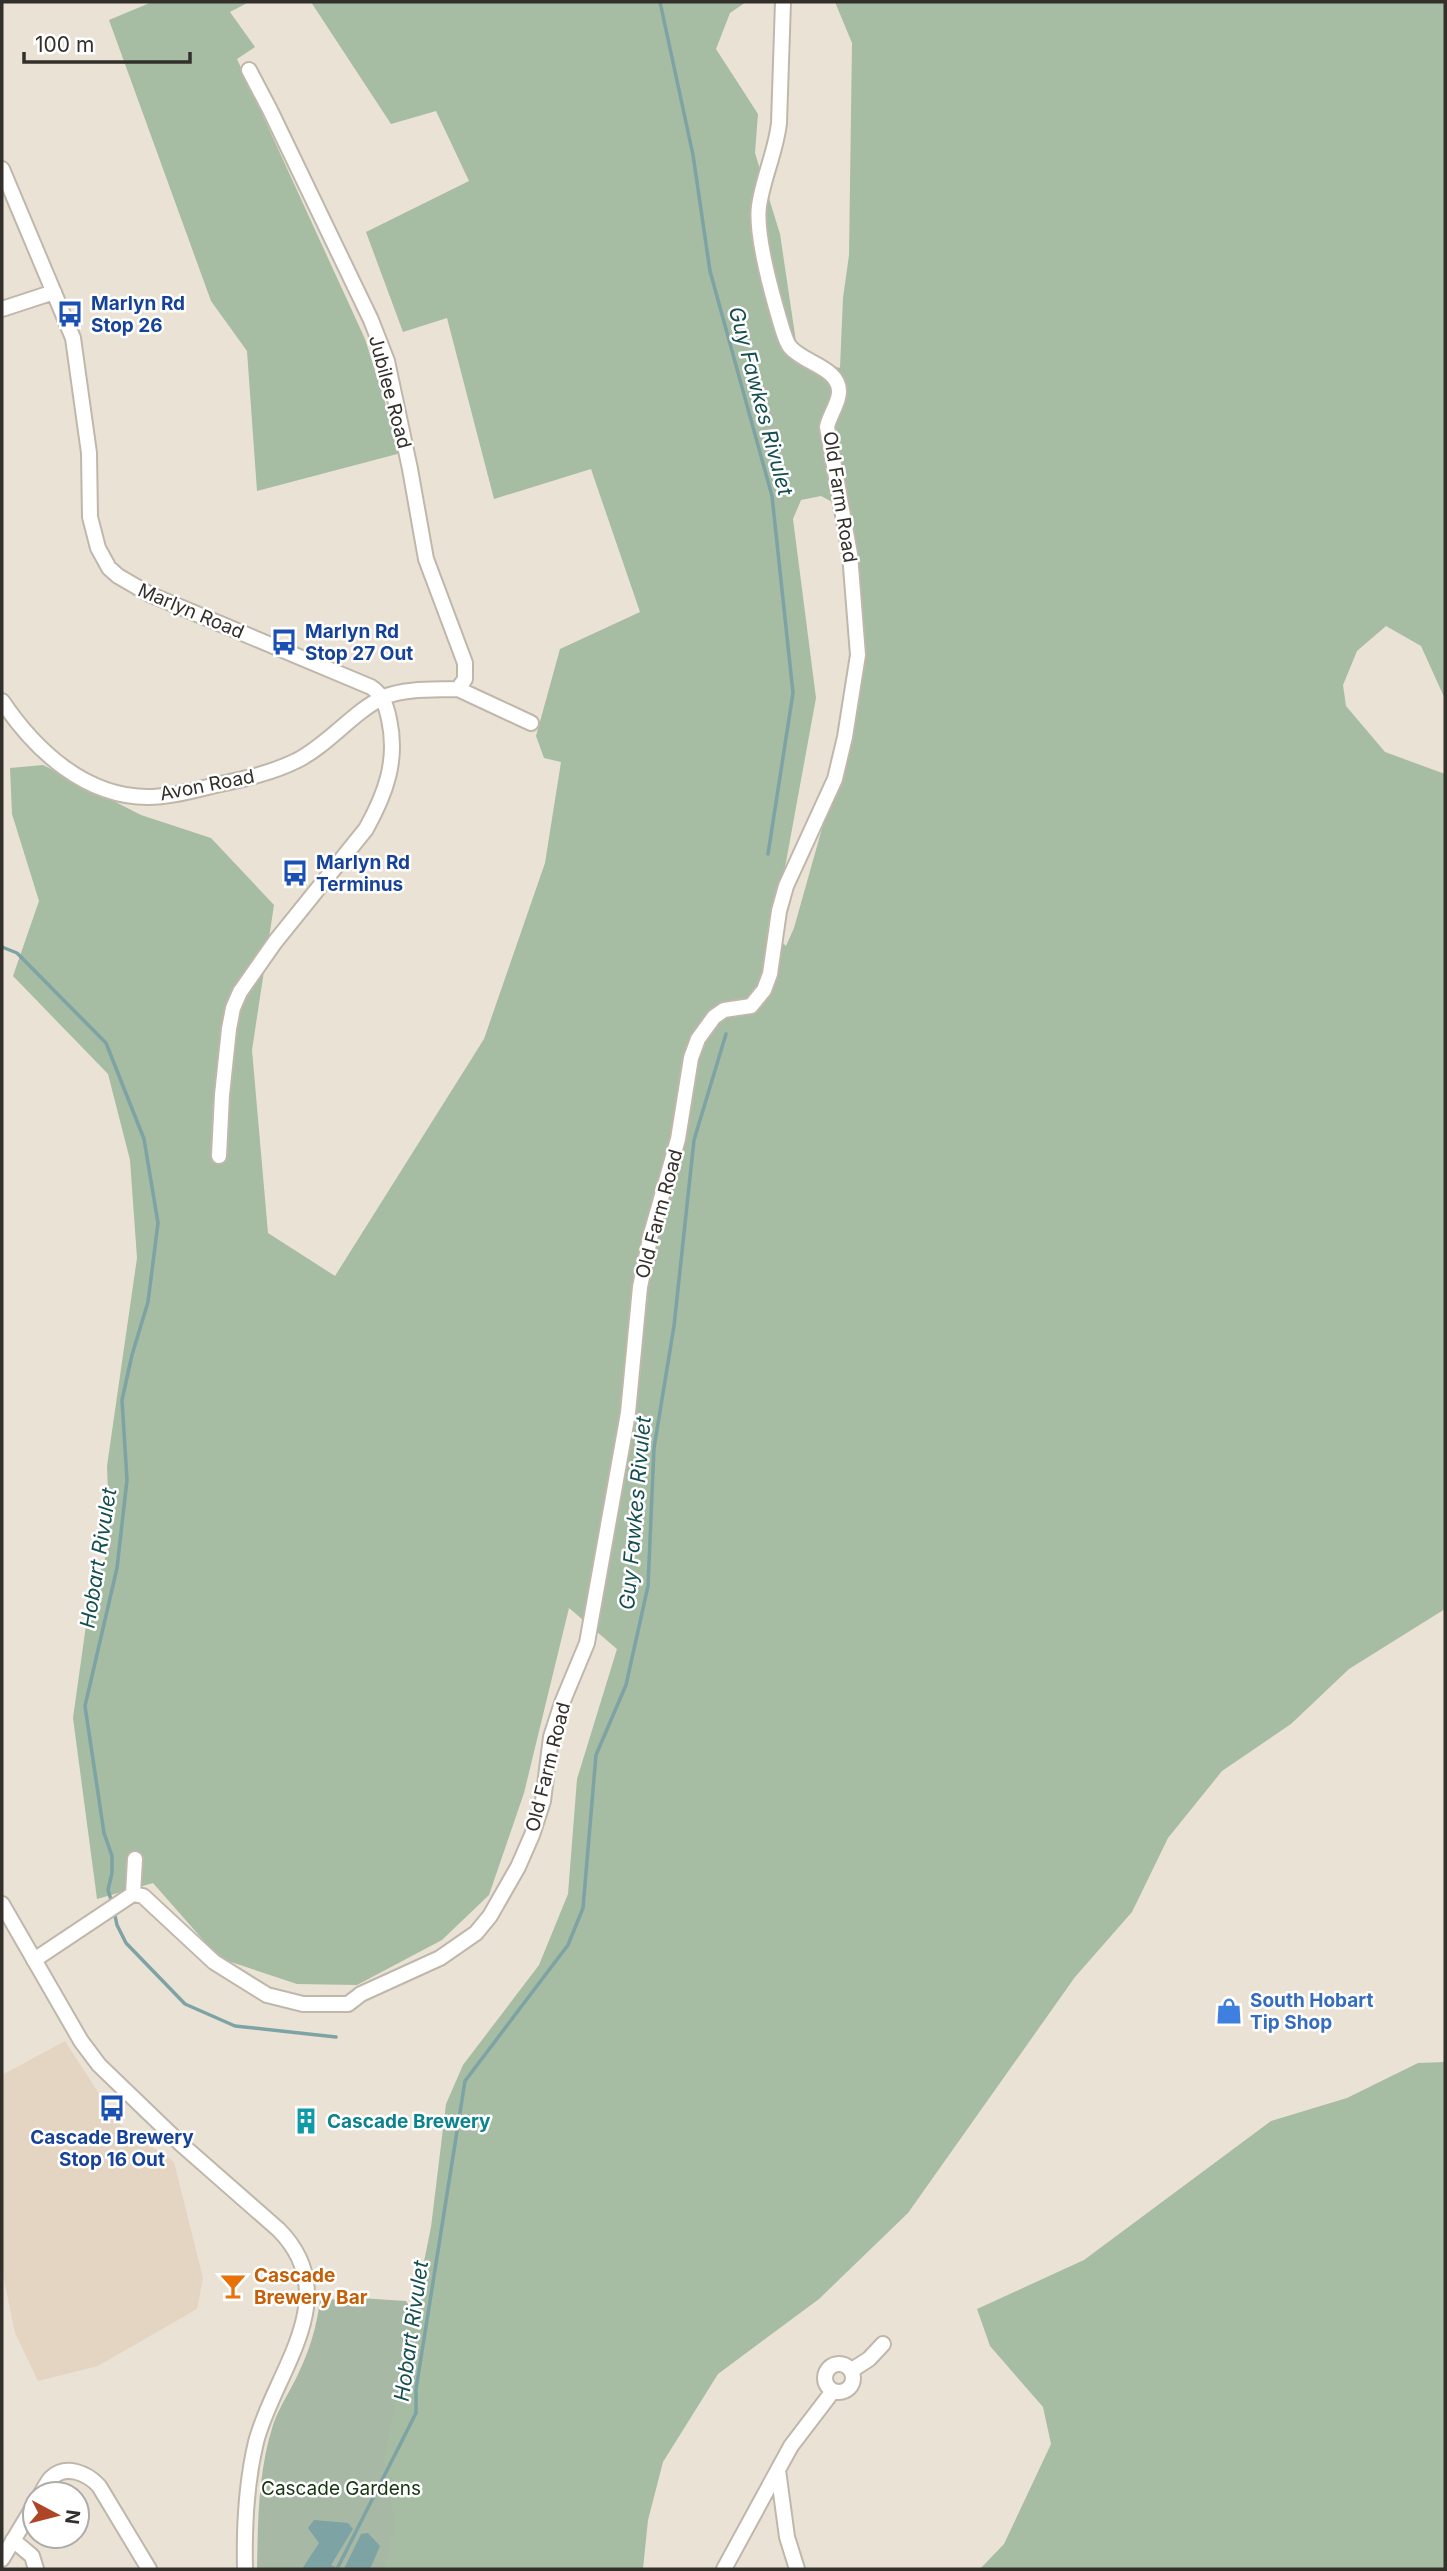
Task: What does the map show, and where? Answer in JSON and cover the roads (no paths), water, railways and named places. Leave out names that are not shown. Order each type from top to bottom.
[{"type":"street","name":"Old Farm Road","points":[[132,1894],[143,1896],[214,1962],[257,1990],[281,2000],[303,2004],[348,2004],[361,1994],[440,1958],[476,1933],[490,1916],[518,1867],[543,1801],[556,1720],[587,1643],[628,1413],[639,1287],[678,1139],[691,1058],[698,1039],[713,1017],[724,1010],[751,1006],[764,990],[771,974],[779,911],[786,886],[835,779],[845,737],[858,655],[850,554],[827,427],[839,394],[838,384],[834,376],[800,356],[787,341],[776,307],[759,221],[762,192],[779,123],[783,2]]},
{"type":"street","name":"Jubilee Road","points":[[249,71],[371,320],[387,361],[426,559],[466,663],[465,679],[458,689]]},
{"type":"street","name":"Marlyn Road","points":[[2,169],[76,349],[89,453],[90,517],[98,548],[109,568],[141,590],[371,687],[383,698]]},
{"type":"street","points":[[2,309],[54,292]]},
{"type":"street","points":[[219,1156],[222,1095],[233,1008],[262,958],[366,829],[377,809],[387,783],[393,755],[390,723],[383,698],[407,692],[458,689],[531,723]]},
{"type":"street","name":"Avon Road","points":[[2,701],[26,735],[69,771],[102,788],[131,796],[149,797],[189,791],[283,768],[321,745],[383,698]]},
{"type":"street","points":[[34,1960],[132,1894],[135,1859]]},
{"type":"street","points":[[2,1904],[81,2041],[99,2065],[181,2144],[279,2231],[293,2246],[302,2265],[306,2291],[303,2326],[297,2347],[262,2423],[252,2461],[247,2500],[245,2569]]},
{"type":"street","points":[[852,2370],[869,2359],[883,2344]]},
{"type":"street","points":[[844,2364],[852,2370],[854,2379],[850,2388],[842,2392],[833,2390],[825,2379],[830,2367],[844,2364]]},
{"type":"street","points":[[724,2569],[791,2446],[833,2390]]},
{"type":"street","points":[[778,2470],[787,2537],[797,2569]]},
{"type":"street","points":[[50,2480],[63,2472],[72,2471],[90,2477],[99,2486],[149,2569]]},
{"type":"street","points":[[2,2558],[21,2527]]},
{"type":"street","points":[[13,2540],[32,2556],[36,2569]]},
{"type":"water","points":[[314,2520],[348,2523],[353,2529],[331,2565],[339,2569],[302,2569],[319,2543],[308,2528]]},
{"type":"water","points":[[368,2533],[380,2546],[370,2569],[344,2569],[361,2534]]},
{"type":"waterway","name":"Guy Fawkes Rivulet","points":[[660,2],[693,155],[710,271],[772,496],[793,693],[768,854]]},
{"type":"waterway","name":"Hobart Rivulet","points":[[2,947],[17,953],[106,1043],[144,1139],[158,1223],[148,1302],[122,1400],[127,1480],[117,1568],[85,1706],[104,1833],[112,1856],[108,1890],[112,1903]]},
{"type":"waterway","name":"Guy Fawkes Rivulet","points":[[337,2569],[416,2413],[416,2389],[465,2081],[568,1945],[583,1908],[596,1755],[626,1685],[648,1586],[654,1448],[674,1326],[694,1140],[726,1034]]},
{"type":"waterway","name":"Hobart Rivulet","points":[[114,1911],[117,1925],[126,1943],[185,2004],[235,2026],[336,2037]]},
{"type":"place","name":"Marlyn Rd Stop 26","points":[[70,314]]},
{"type":"place","name":"Marlyn Rd Stop 27 Out","points":[[284,642]]},
{"type":"place","name":"Marlyn Rd Terminus","points":[[295,873]]},
{"type":"place","name":"South Hobart Tip Shop","points":[[1229,2011]]},
{"type":"place","name":"Cascade Brewery Stop 16 Out","points":[[112,2108]]},
{"type":"place","name":"Cascade Brewery","points":[[306,2121]]},
{"type":"place","name":"Cascade Brewery Bar","points":[[233,2286]]},
{"type":"park label","name":"Cascade Gardens","points":[[341,2488]]}]
